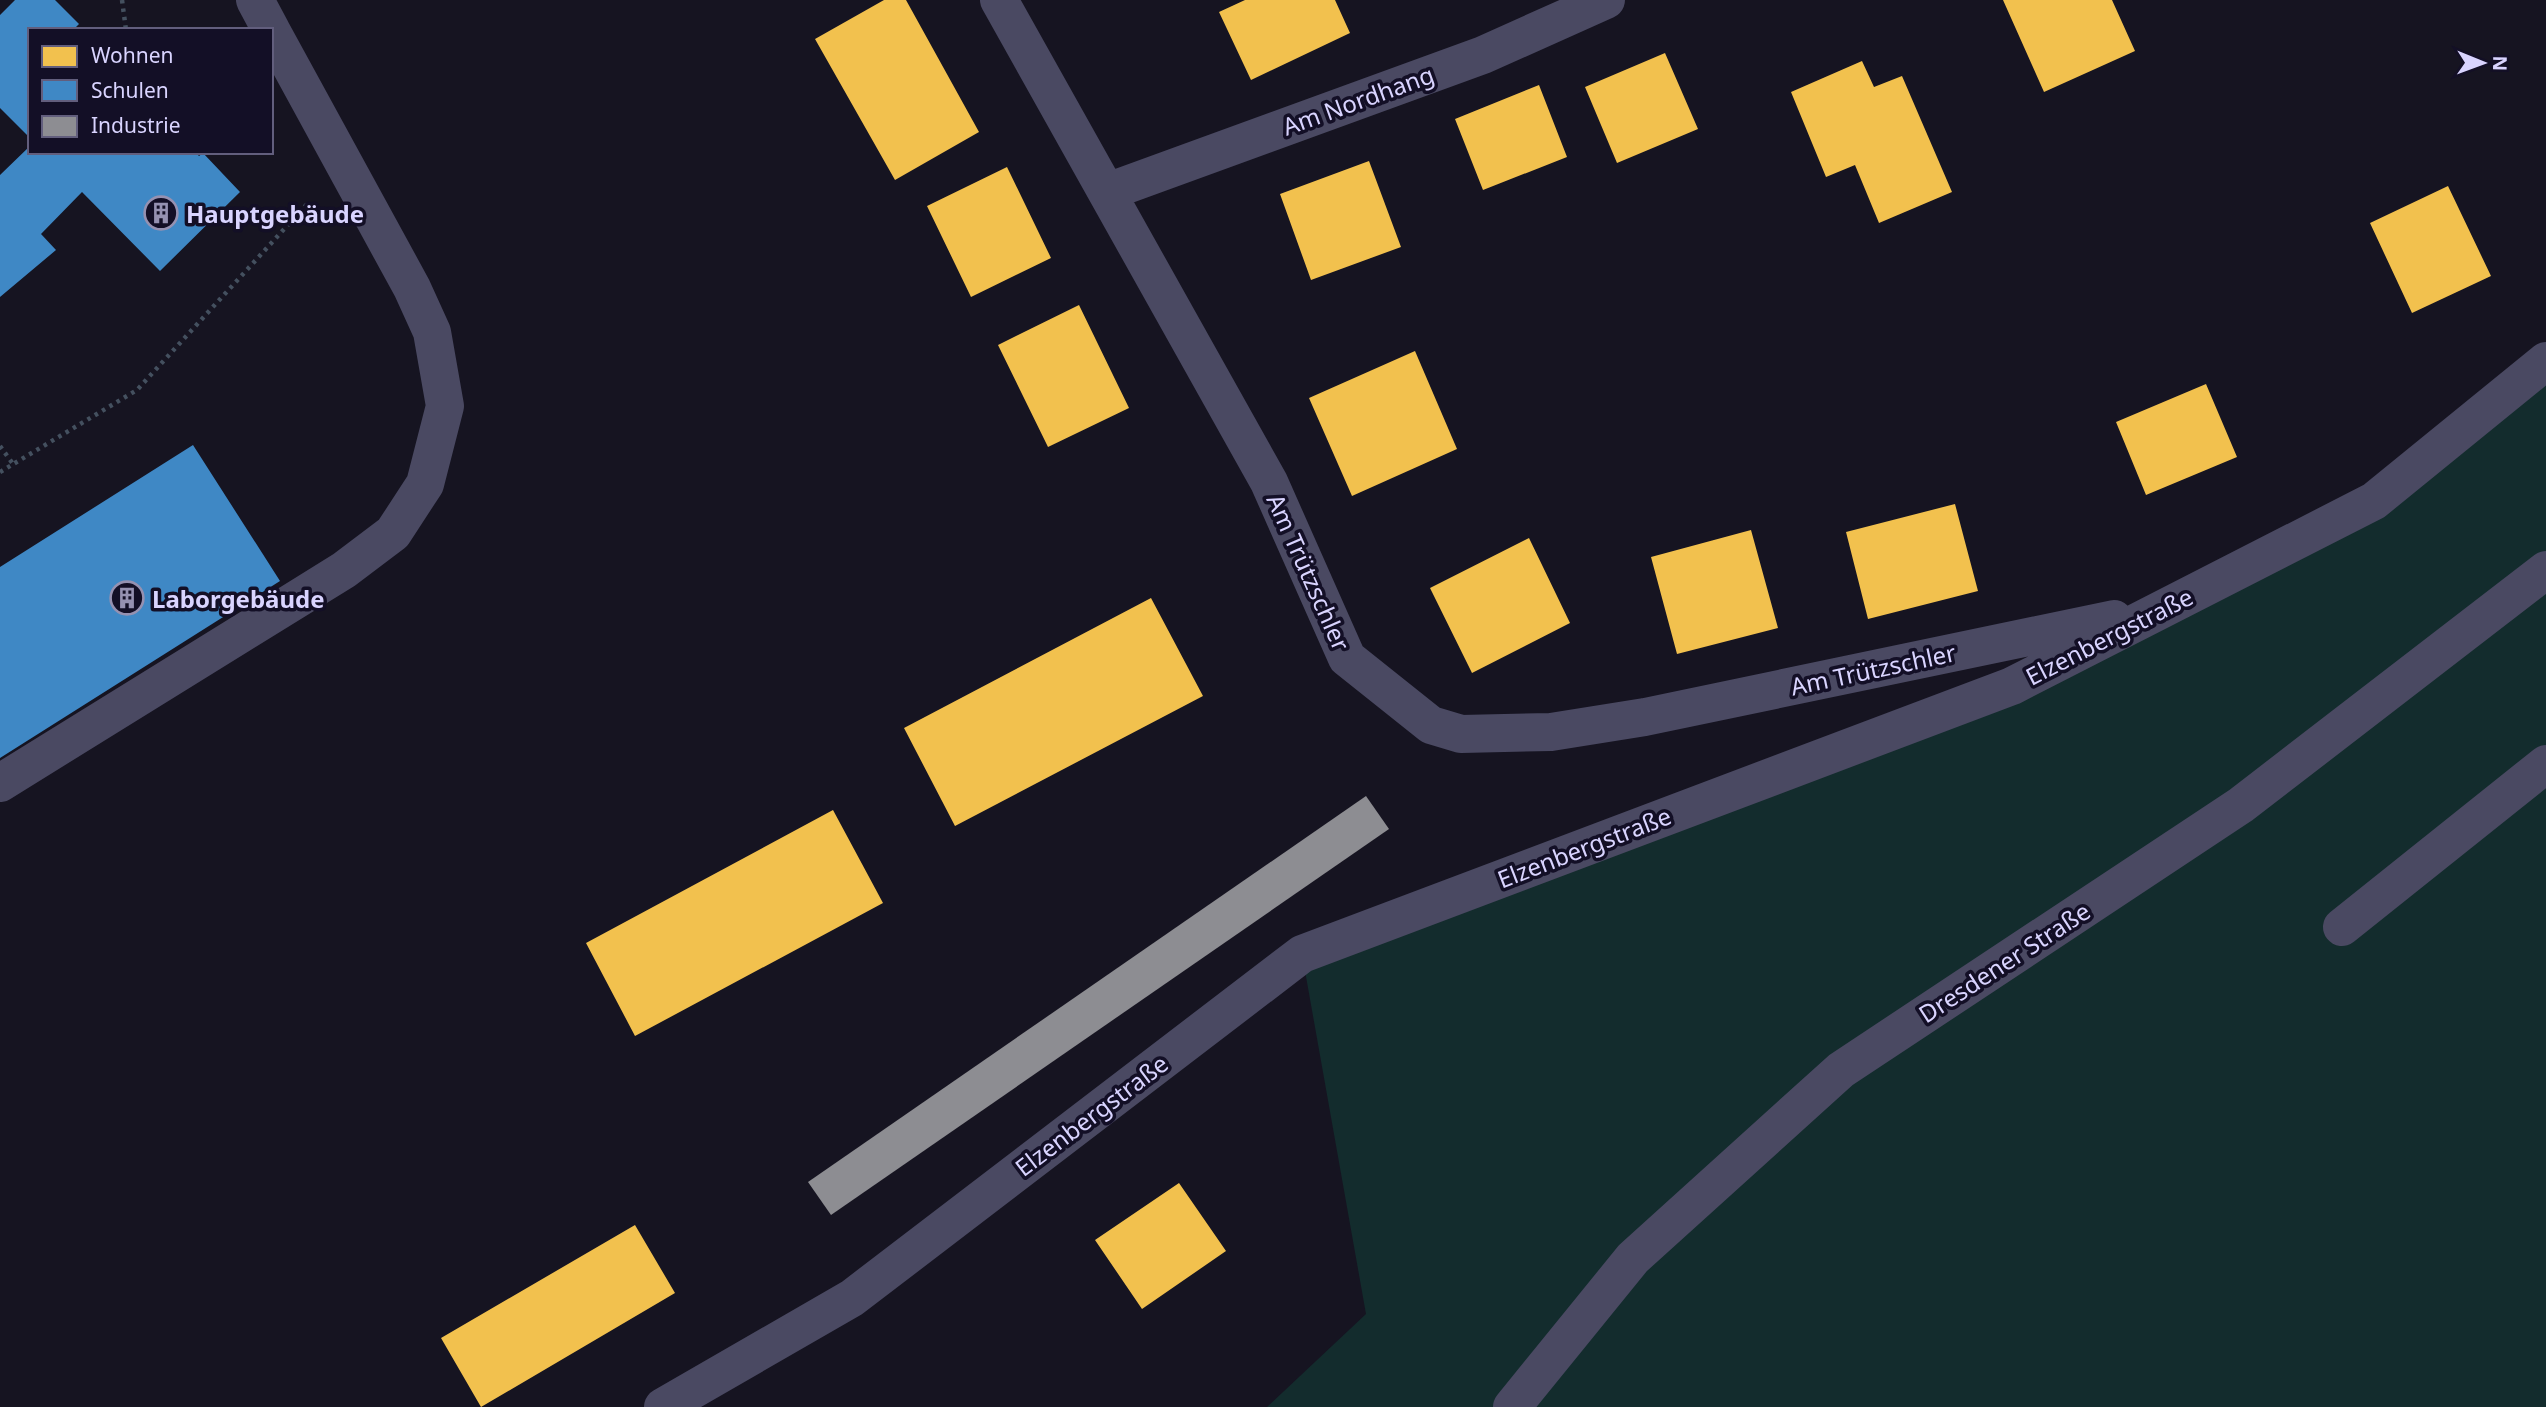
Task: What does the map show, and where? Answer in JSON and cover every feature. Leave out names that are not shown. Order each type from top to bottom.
[{"type":"street","points":[[255,0],[270,28]]},
{"type":"street","name":"Am Trützschler","points":[[999,0],[1269,482],[1347,658],[1431,725],[1461,734],[1564,730],[1645,717],[2161,609]]},
{"type":"street","name":"Am Nordhang","points":[[1107,192],[1483,55],[1606,0]]},
{"type":"street","points":[[0,783],[344,570],[393,533],[425,484],[445,406],[432,332],[412,288],[273,34]]},
{"type":"street","name":"Elzenbergstraße","points":[[663,1407],[852,1298],[1302,954],[2012,686],[2374,501],[2546,361]]},
{"type":"street","name":"Dresdener Straße","points":[[1512,1407],[1633,1258],[1841,1070],[2241,805],[2546,570]]},
{"type":"street","points":[[2342,927],[2546,764]]},
{"type":"path","points":[[122,0],[126,28]]},
{"type":"path","points":[[0,472],[137,390],[344,164]]},
{"type":"path","points":[[0,446],[13,464]]},
{"type":"green space","points":[[2546,361],[2546,1407],[1267,1407],[1366,1314],[1302,954],[2012,686],[2374,501]]},
{"type":"building: Wohnen","points":[[884,0],[906,0],[979,132],[895,180],[815,39]]},
{"type":"building: Wohnen","points":[[1245,0],[1335,0],[1350,33],[1251,80],[1219,12]]},
{"type":"building: Wohnen","points":[[2003,0],[2112,0],[2135,51],[2044,92]]},
{"type":"building: Wohnen","points":[[1665,53],[1698,129],[1617,163],[1585,87]]},
{"type":"building: Wohnen","points":[[1862,61],[1874,87],[1902,76],[1952,192],[1879,223],[1855,165],[1826,177],[1791,92]]},
{"type":"building: Wohnen","points":[[1539,85],[1567,157],[1483,190],[1455,119]]},
{"type":"building: Wohnen","points":[[1369,161],[1401,247],[1311,280],[1280,194]]},
{"type":"building: Wohnen","points":[[1007,167],[1051,258],[971,297],[927,206]]},
{"type":"building: Wohnen","points":[[2448,186],[2491,276],[2412,313],[2370,223]]},
{"type":"building: Wohnen","points":[[1079,305],[1129,408],[1048,447],[998,345]]},
{"type":"building: Wohnen","points":[[1415,351],[1457,449],[1352,496],[1309,398]]},
{"type":"building: Wohnen","points":[[2206,384],[2237,457],[2146,495],[2116,422]]},
{"type":"building: Wohnen","points":[[1955,504],[1978,591],[1868,619],[1846,532]]},
{"type":"building: Wohnen","points":[[1751,530],[1778,628],[1677,654],[1651,557]]},
{"type":"building: Wohnen","points":[[1529,538],[1570,623],[1472,673],[1430,588]]},
{"type":"building: Wohnen","points":[[1151,598],[1203,696],[955,826],[904,728]]},
{"type":"building: Wohnen","points":[[833,810],[883,903],[635,1036],[586,943]]},
{"type":"building: Wohnen","points":[[1179,1183],[1226,1251],[1142,1309],[1095,1240]]},
{"type":"building: Wohnen","points":[[635,1225],[675,1293],[481,1407],[441,1338]]},
{"type":"building: Schulen","points":[[15,0],[55,0],[79,24],[75,28],[28,28],[28,136],[0,108],[0,15]]},
{"type":"building: Schulen","name":"Hauptgebäude","points":[[28,148],[28,154],[204,154],[240,192],[160,271],[82,192],[41,234],[56,250],[0,297],[0,175]]},
{"type":"building: Schulen","name":"Laborgebäude","points":[[193,445],[280,581],[0,758],[0,567]]},
{"type":"building: Industrie","points":[[1366,796],[1389,829],[831,1215],[808,1182]]},
{"type":"place","name":"Hauptgebäude","points":[[161,213]]},
{"type":"place","name":"Laborgebäude","points":[[127,598]]}]
